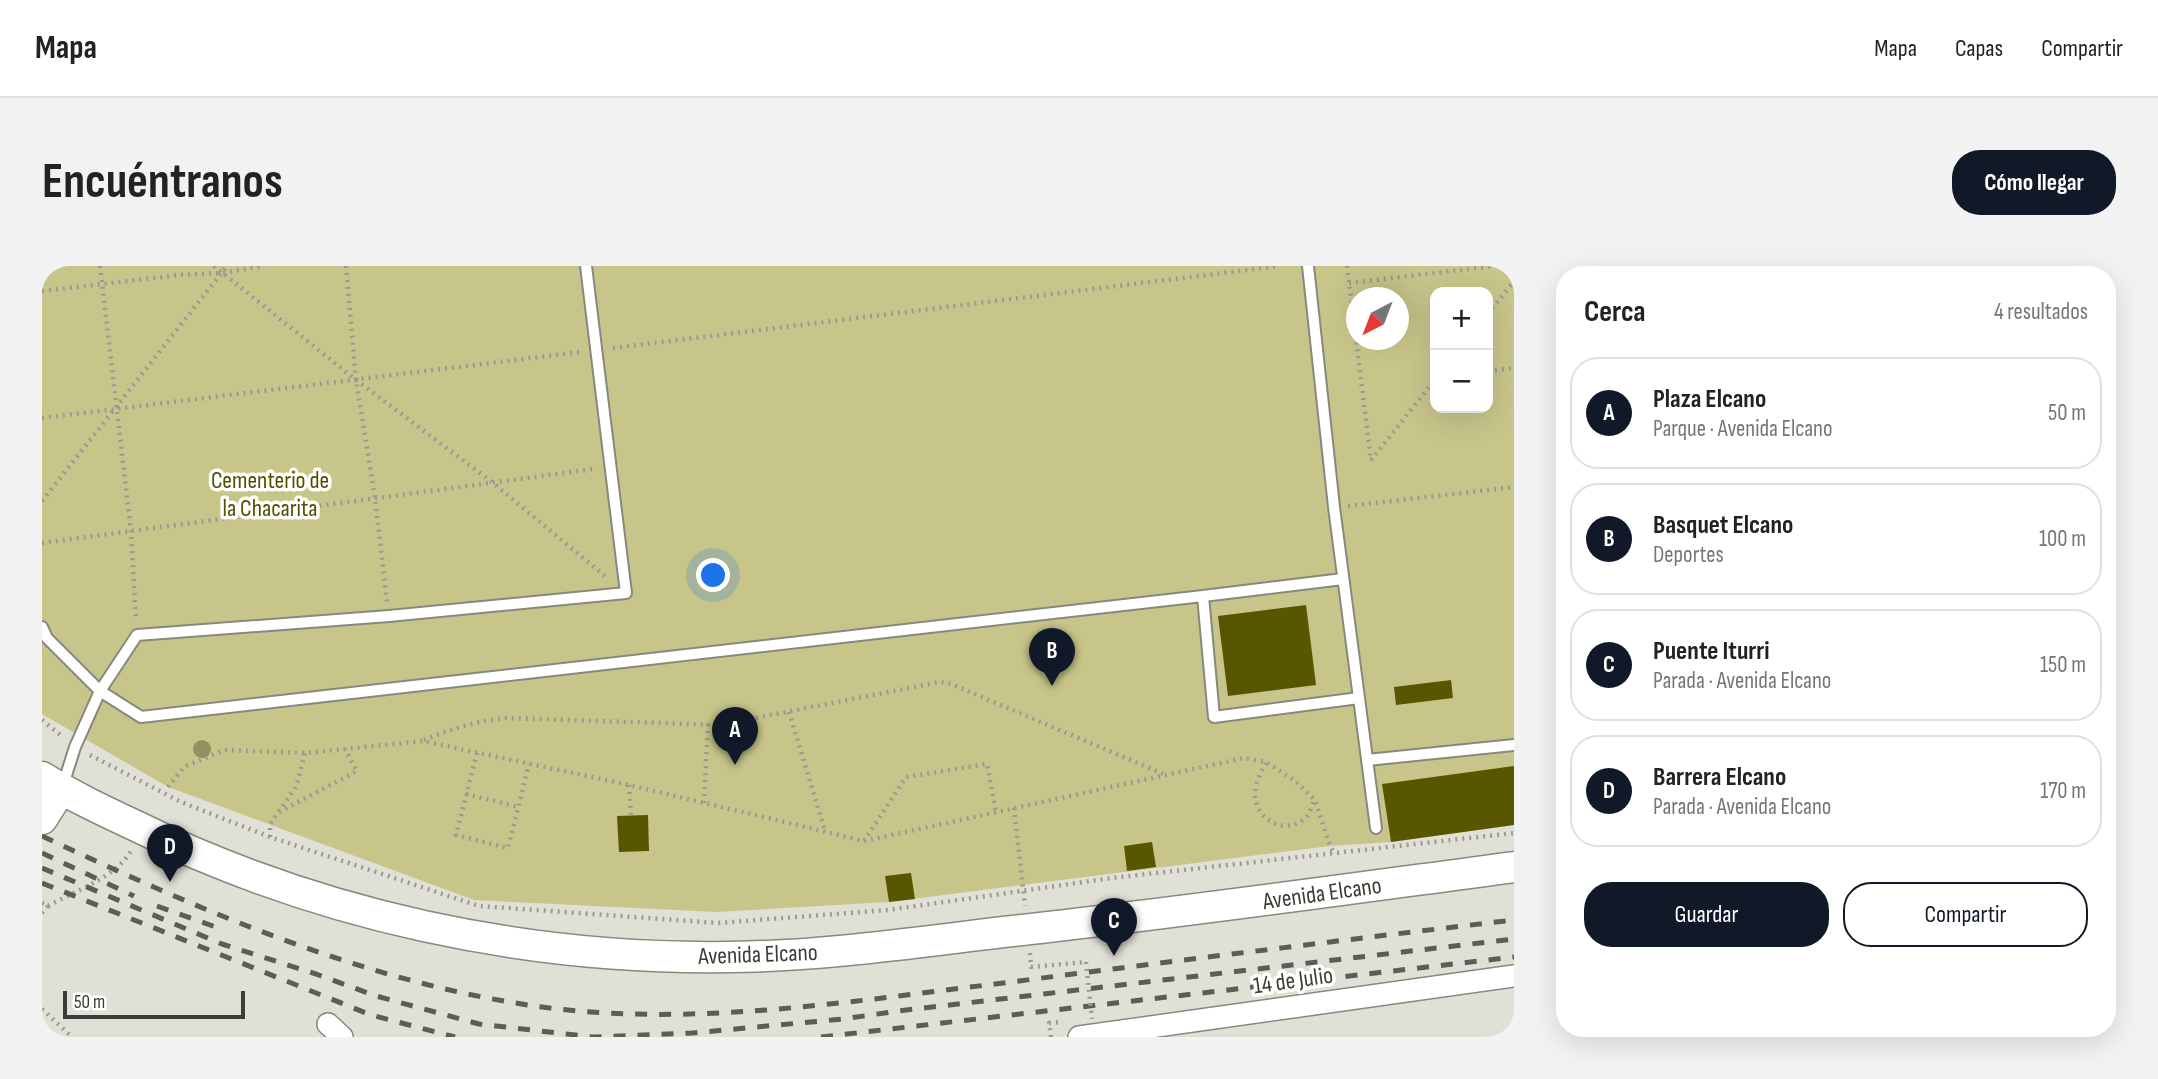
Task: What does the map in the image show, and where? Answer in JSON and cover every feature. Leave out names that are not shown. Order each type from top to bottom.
[{"type":"main road","points":[[42,819],[52,783]]},
{"type":"main road","name":"Avenida Elcano","points":[[52,783],[143,830],[264,880],[374,914],[446,931],[527,945],[661,956],[731,957],[812,953],[1138,917],[1514,867]]},
{"type":"street","name":"14 de Julio","points":[[1079,1037],[1514,976]]},
{"type":"lane","points":[[52,783],[75,747],[100,691],[137,635],[389,616],[626,593],[586,266]]},
{"type":"lane","points":[[1308,266],[1334,508],[1376,828]]},
{"type":"lane","points":[[42,627],[47,638],[100,691],[141,716],[1343,579]]},
{"type":"lane","points":[[1203,596],[1214,717],[1359,698]]},
{"type":"lane","points":[[1367,760],[1514,745]]},
{"type":"path","points":[[100,266],[131,531],[137,635]]},
{"type":"path","points":[[214,266],[356,380],[492,482],[626,593]]},
{"type":"path","points":[[42,501],[227,266]]},
{"type":"path","points":[[42,291],[178,275],[222,273],[263,266]]},
{"type":"path","points":[[346,266],[356,380],[375,498],[389,616]]},
{"type":"path","points":[[42,418],[1280,266]]},
{"type":"path","points":[[1347,266],[1371,461],[1430,386]]},
{"type":"path","points":[[1349,283],[1494,266]]},
{"type":"path","points":[[1493,308],[1514,281]]},
{"type":"path","points":[[1493,370],[1514,368]]},
{"type":"path","points":[[42,542],[612,466]]},
{"type":"path","points":[[1334,508],[1514,487]]},
{"type":"path","points":[[422,741],[442,732],[508,718],[731,723],[940,682],[951,684],[1167,775]]},
{"type":"path","points":[[789,712],[825,832]]},
{"type":"path","points":[[42,720],[75,747],[181,802],[270,837],[479,906],[718,923],[888,910],[1112,878],[1514,833]]},
{"type":"path","points":[[704,803],[708,724]]},
{"type":"path","points":[[168,788],[184,767],[224,750],[305,753],[422,741],[629,785],[864,841],[1244,758],[1266,762],[1294,780],[1315,800],[1335,854]]},
{"type":"path","points":[[279,812],[357,771],[345,748]]},
{"type":"path","points":[[270,837],[270,824],[296,787],[305,753]]},
{"type":"path","points":[[477,753],[456,835],[508,848],[529,764]]},
{"type":"path","points":[[1266,762],[1258,777],[1255,795],[1258,811],[1272,824],[1291,826],[1306,817],[1315,800]]},
{"type":"path","points":[[864,841],[906,777],[987,764],[996,812]]},
{"type":"path","points":[[629,785],[631,816]]},
{"type":"path","points":[[466,794],[518,807]]},
{"type":"path","points":[[1014,808],[1024,891]]},
{"type":"path","points":[[42,913],[48,906],[124,862],[143,830]]},
{"type":"path","points":[[42,903],[48,906]]},
{"type":"path","points":[[1031,967],[1086,962],[1092,1019]]},
{"type":"path","points":[[42,1009],[72,1037]]},
{"type":"path","points":[[1049,1023],[1051,1037]]},
{"type":"green space","name":"Cementerio de la Chacarita","points":[[42,266],[1514,266],[1514,825],[889,902],[716,912],[474,900],[168,787],[42,714]]},
{"type":"building","points":[[1306,605],[1316,685],[1228,696],[1218,616]]},
{"type":"building","points":[[1451,680],[1453,698],[1396,705],[1394,687]]},
{"type":"building","points":[[1514,766],[1514,825],[1391,842],[1382,784]]},
{"type":"building","points":[[648,815],[649,851],[619,852],[617,816]]},
{"type":"building","points":[[1152,842],[1156,867],[1127,871],[1124,846]]},
{"type":"building","points":[[911,873],[915,899],[889,902],[885,876]]},
{"type":"railway","points":[[42,836],[224,917],[349,962],[412,981],[477,996],[542,1007],[598,1012],[655,1014],[769,1010],[1514,920]]},
{"type":"railway","points":[[42,853],[134,896]]},
{"type":"railway","points":[[42,868],[222,944],[376,996],[479,1024],[593,1037],[692,1033],[843,1019],[1514,939]]},
{"type":"railway","points":[[42,883],[371,1015],[455,1037]]},
{"type":"railway","points":[[157,906],[224,930]]},
{"type":"railway","points":[[821,1037],[1514,957]]},
{"type":"place","name":"Basquet Elcano","points":[[1052,686]]},
{"type":"place","name":"Plaza Elcano","points":[[735,765]]},
{"type":"place","name":"Barrera Elcano","points":[[170,882]]},
{"type":"place","name":"Puente Iturri","points":[[1114,956]]}]
